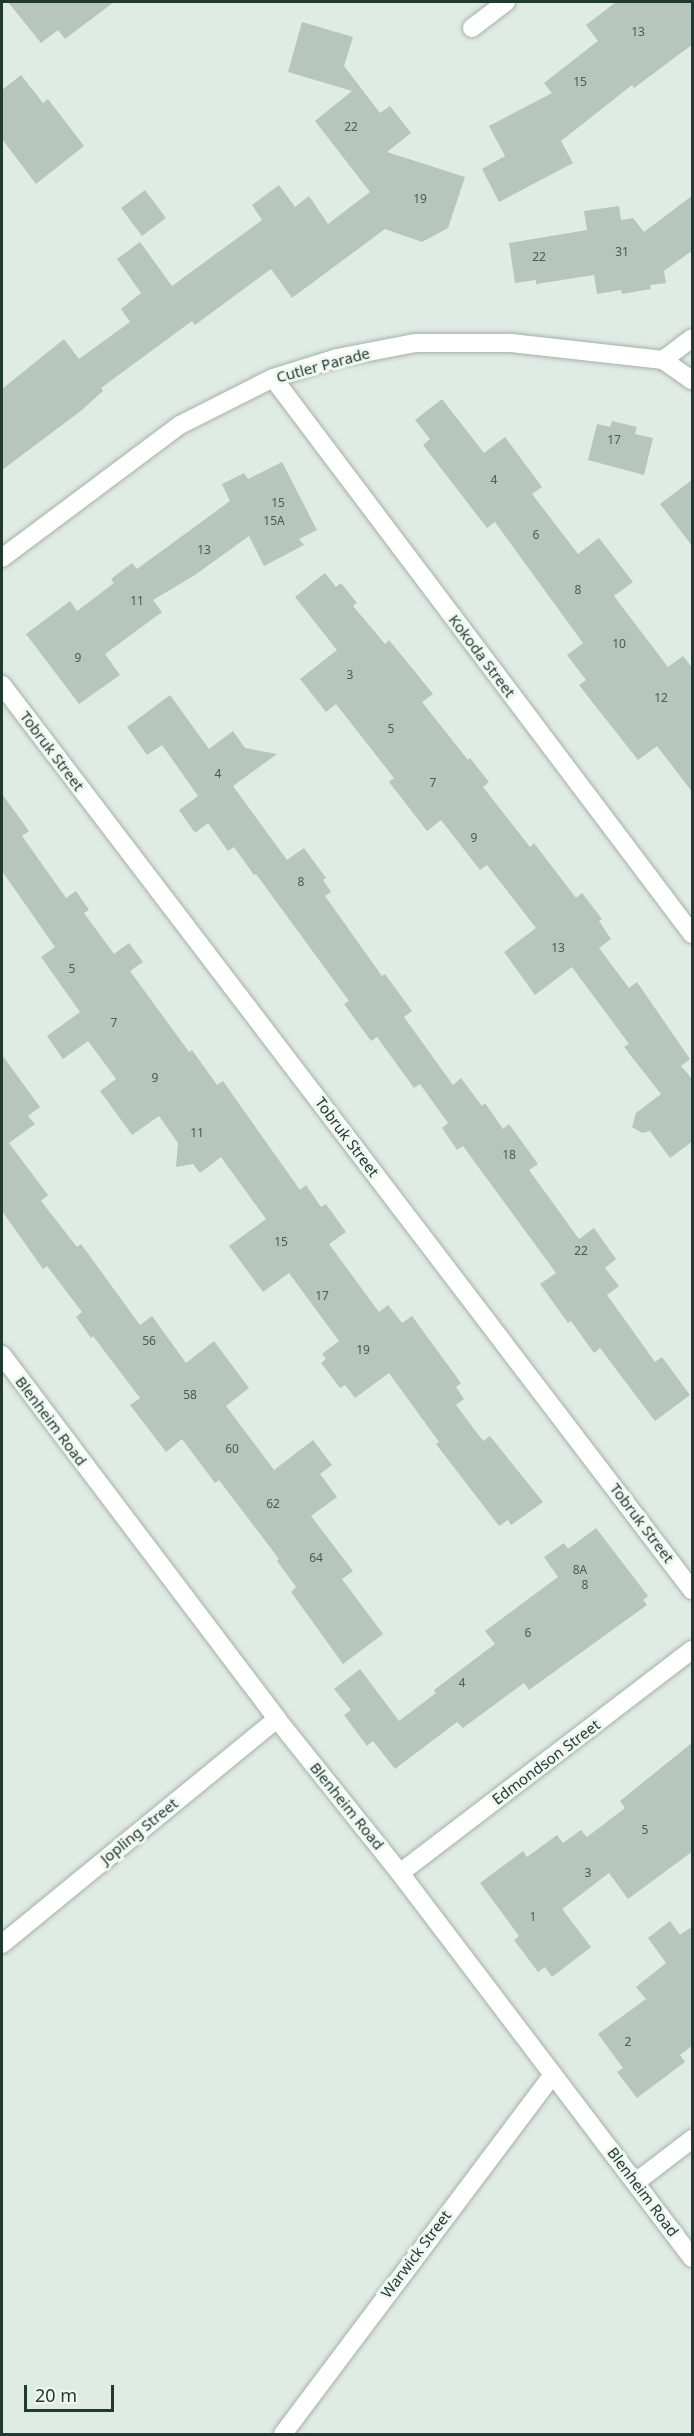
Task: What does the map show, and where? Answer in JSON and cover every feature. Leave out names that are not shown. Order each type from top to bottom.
[{"type":"street","points":[[472,28],[506,2]]},
{"type":"street","points":[[663,360],[693,338]]},
{"type":"street","name":"Cutler Parade","points":[[2,558],[180,425],[273,378],[337,358],[415,343],[511,343],[663,360],[693,380]]},
{"type":"street","name":"Kokoda Street","points":[[273,378],[693,934]]},
{"type":"street","name":"Tobruk Street","points":[[2,685],[693,1590]]},
{"type":"street","name":"Blenheim Road","points":[[2,1355],[277,1719],[400,1873],[552,2076],[693,2258]]},
{"type":"street","name":"Edmondson Street","points":[[400,1873],[693,1650]]},
{"type":"street","name":"Jopling Street","points":[[2,1944],[277,1719]]},
{"type":"street","name":"Warwick Street","points":[[283,2434],[552,2076]]},
{"type":"street","points":[[636,2182],[693,2139]]},
{"type":"building","points":[[8,2],[114,2],[65,39],[58,30],[41,43]]},
{"type":"building","points":[[616,2],[693,2],[693,44],[634,88],[632,85],[561,141],[573,163],[499,202],[482,169],[505,156],[489,126],[552,93],[544,83],[598,41],[586,25]]},
{"type":"building","points":[[302,22],[353,37],[344,66],[380,113],[390,106],[411,133],[387,152],[465,177],[448,228],[422,242],[385,229],[292,298],[271,269],[195,325],[192,321],[101,388],[103,391],[82,410],[2,470],[2,389],[64,339],[79,359],[130,322],[121,309],[141,293],[117,259],[140,242],[172,286],[262,220],[252,205],[279,185],[295,207],[309,196],[328,224],[370,192],[315,121],[352,91],[288,72]]},
{"type":"building","points":[[21,75],[43,103],[48,99],[84,146],[36,184],[2,139],[2,90]]},
{"type":"building","points":[[145,190],[166,218],[142,236],[121,208]]},
{"type":"building","points":[[693,195],[693,250],[664,271],[666,283],[650,285],[651,289],[622,294],[621,290],[597,294],[594,275],[536,284],[536,280],[515,283],[509,243],[587,230],[584,211],[619,206],[621,220],[633,218],[644,232]]},
{"type":"building","points":[[442,399],[484,453],[505,437],[542,487],[532,494],[578,554],[599,538],[633,582],[614,596],[668,667],[683,656],[693,669],[693,793],[657,746],[638,760],[579,685],[586,680],[567,655],[583,643],[495,522],[487,528],[423,445],[430,439],[415,420]]},
{"type":"building","points":[[612,421],[637,427],[635,434],[653,438],[644,475],[588,460],[597,424],[610,427]]},
{"type":"building","points":[[282,462],[317,530],[299,539],[304,545],[264,566],[249,536],[195,575],[153,600],[162,612],[105,654],[120,675],[79,704],[26,634],[70,601],[77,611],[114,583],[111,579],[132,563],[137,569],[230,501],[222,484],[244,473],[248,479]]},
{"type":"building","points":[[693,479],[693,547],[660,504]]},
{"type":"building","points":[[325,573],[336,587],[341,583],[357,603],[353,606],[385,644],[389,640],[433,694],[422,702],[468,760],[470,758],[489,782],[483,787],[530,847],[534,843],[576,898],[582,893],[602,919],[599,921],[611,939],[599,948],[629,988],[637,982],[690,1059],[681,1066],[693,1080],[693,1141],[670,1158],[650,1131],[642,1133],[632,1127],[636,1113],[661,1094],[624,1047],[629,1044],[572,967],[535,995],[504,952],[536,928],[487,865],[480,870],[441,820],[427,831],[389,782],[394,778],[336,704],[326,712],[300,679],[337,650],[295,597]]},
{"type":"building","points":[[170,695],[209,749],[233,731],[245,748],[277,754],[233,786],[287,860],[304,848],[326,878],[323,880],[331,892],[325,896],[382,976],[385,974],[412,1011],[404,1017],[453,1085],[461,1078],[482,1106],[485,1103],[503,1129],[509,1124],[538,1164],[529,1170],[579,1239],[594,1228],[616,1259],[605,1268],[619,1286],[607,1295],[655,1362],[662,1357],[690,1395],[655,1421],[600,1348],[594,1353],[571,1321],[568,1323],[540,1284],[556,1273],[463,1146],[457,1150],[442,1128],[448,1123],[420,1084],[414,1088],[377,1037],[371,1041],[344,1004],[349,1001],[234,847],[228,851],[208,823],[195,833],[179,810],[198,796],[162,745],[147,755],[127,727]]},
{"type":"building","points":[[2,794],[29,831],[22,836],[66,898],[76,891],[89,910],[84,913],[114,954],[129,943],[143,962],[130,971],[189,1052],[192,1050],[217,1085],[223,1081],[300,1190],[306,1185],[321,1207],[326,1204],[346,1232],[329,1244],[379,1312],[388,1305],[402,1323],[412,1316],[461,1383],[456,1387],[464,1399],[456,1405],[483,1441],[490,1436],[543,1502],[511,1525],[508,1520],[499,1526],[436,1444],[439,1442],[389,1373],[355,1398],[345,1385],[340,1388],[321,1363],[326,1359],[322,1354],[339,1341],[289,1273],[263,1292],[229,1246],[266,1219],[221,1157],[200,1173],[193,1164],[176,1167],[178,1143],[159,1116],[132,1135],[100,1091],[116,1079],[88,1041],[63,1059],[47,1036],[80,1012],[41,957],[55,947],[2,871]]},
{"type":"building","points":[[2,1055],[40,1107],[28,1116],[35,1124],[9,1143],[48,1195],[41,1201],[77,1247],[81,1244],[140,1325],[152,1316],[186,1363],[214,1341],[249,1388],[226,1406],[274,1470],[313,1440],[332,1465],[320,1474],[337,1497],[311,1516],[353,1571],[342,1579],[383,1634],[343,1664],[291,1592],[296,1587],[277,1561],[279,1559],[219,1480],[215,1483],[182,1439],[166,1452],[130,1405],[140,1398],[76,1317],[82,1312],[47,1266],[43,1269],[2,1211]]},
{"type":"building","points":[[596,1528],[648,1596],[643,1600],[647,1605],[529,1690],[524,1683],[463,1728],[457,1722],[395,1769],[373,1741],[367,1746],[344,1715],[351,1710],[334,1689],[360,1669],[399,1721],[436,1693],[434,1690],[495,1644],[485,1631],[558,1577],[544,1557],[564,1543],[568,1549]]},
{"type":"building","points":[[693,1742],[693,1851],[628,1899],[609,1873],[562,1909],[591,1947],[552,1977],[545,1967],[538,1972],[514,1940],[519,1936],[480,1883],[523,1851],[527,1857],[557,1835],[563,1843],[581,1830],[587,1837],[625,1808],[620,1801]]},
{"type":"building","points":[[670,1921],[680,1935],[693,1926],[693,2045],[680,2055],[685,2062],[637,2098],[617,2072],[623,2068],[598,2034],[646,1999],[636,1987],[666,1963],[648,1938]]}]
